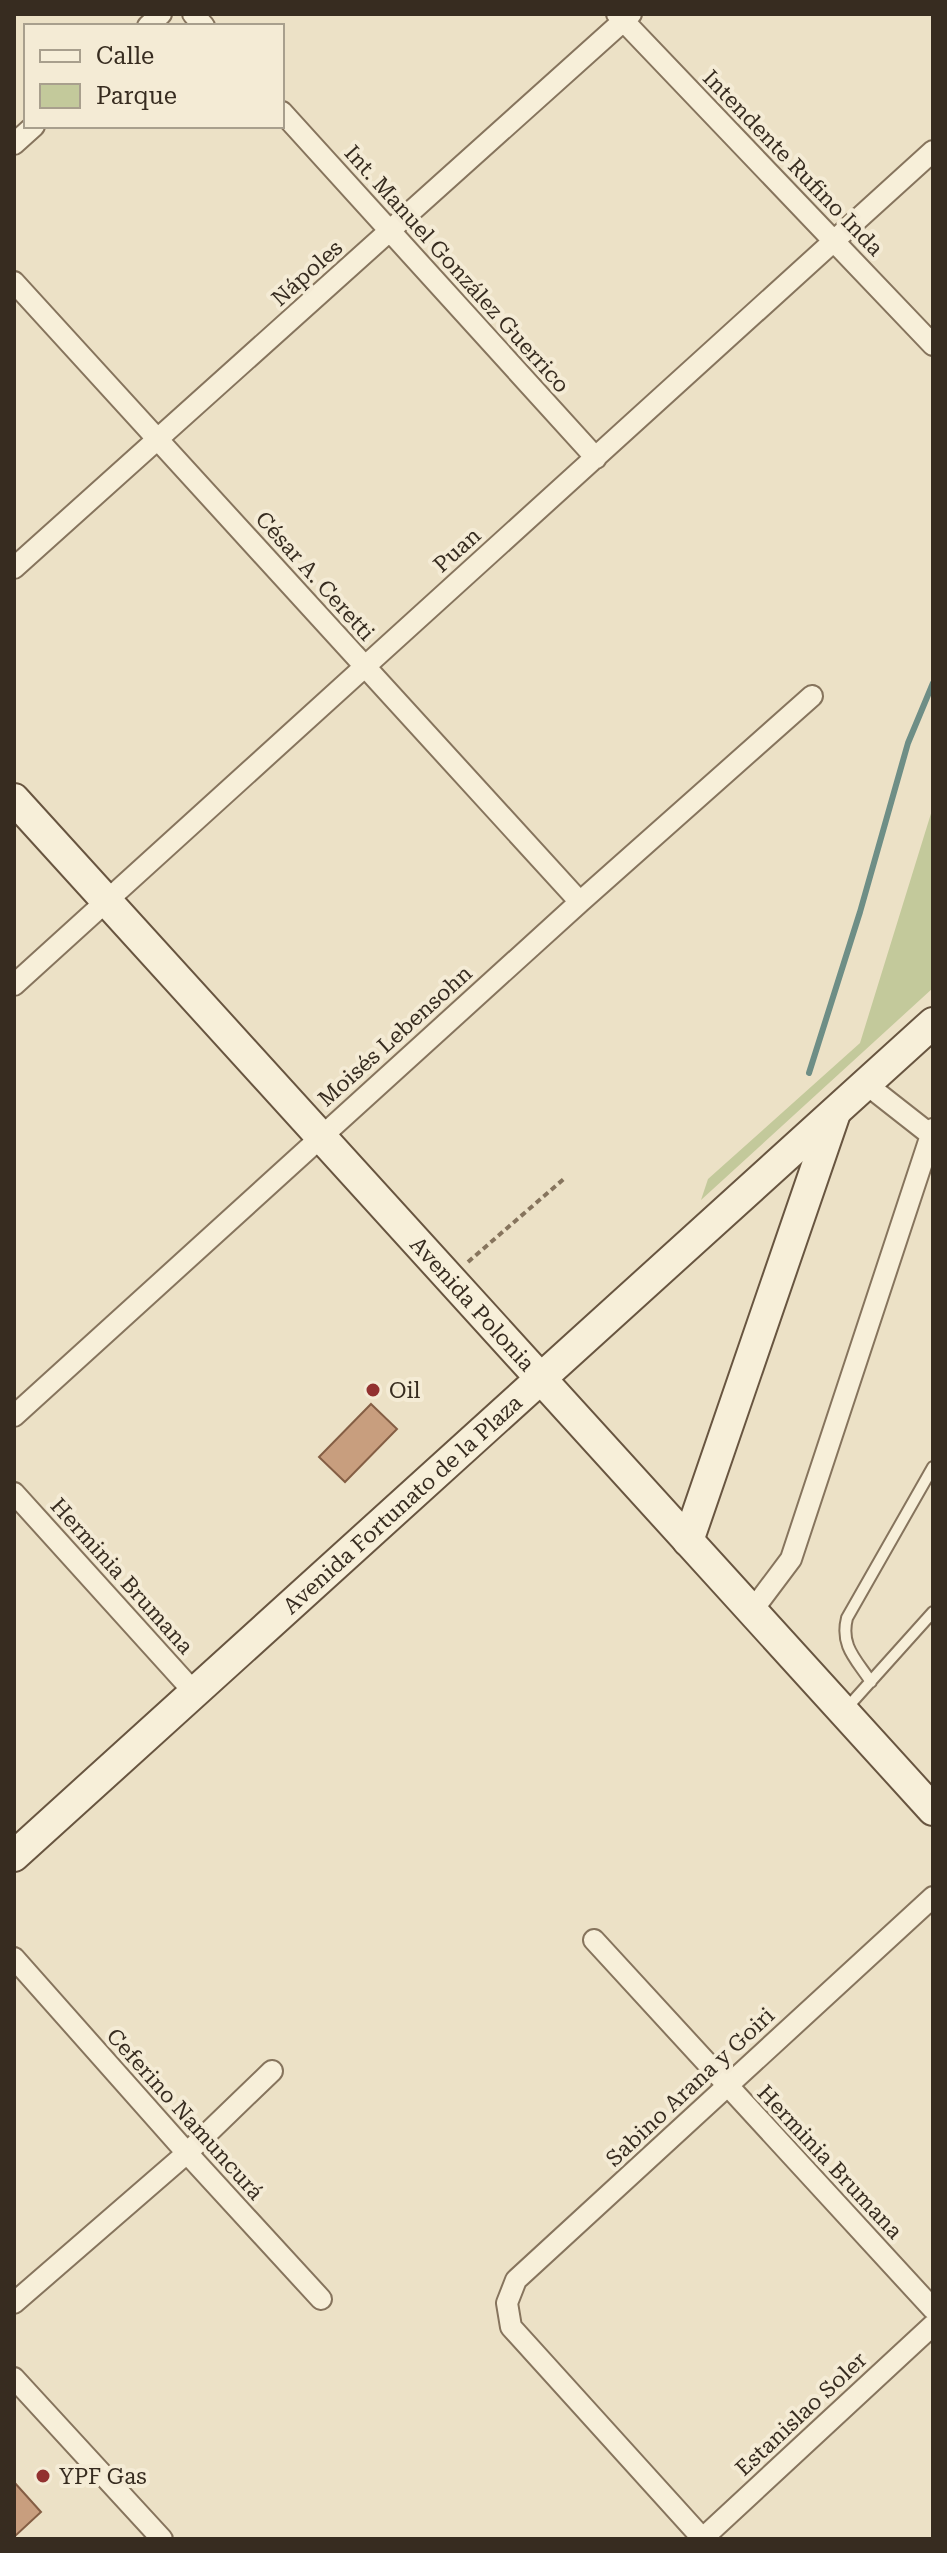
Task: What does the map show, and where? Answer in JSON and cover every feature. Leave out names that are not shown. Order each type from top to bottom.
[{"type":"main road","name":"Avenida Polonia","points":[[14,799],[844,1712],[925,1795]]},
{"type":"main road","name":"Avenida Fortunato de la Plaza","points":[[14,1856],[933,1023]]},
{"type":"main road","points":[[688,1541],[836,1111]]},
{"type":"street","name":"Nápoles","points":[[14,568],[390,231],[624,16]]},
{"type":"street","name":"Intendente Rufino Inda","points":[[624,16],[933,345]]},
{"type":"street","name":"Int. Manuel González Guerrico","points":[[284,114],[596,458]]},
{"type":"street","points":[[14,144],[32,128]]},
{"type":"street","name":"Puan","points":[[14,985],[933,151]]},
{"type":"street","name":"César A. Ceretti","points":[[14,282],[580,902]]},
{"type":"street","name":"Moisés Lebensohn","points":[[14,1416],[320,1136],[812,696]]},
{"type":"street","points":[[752,1611],[791,1559],[932,1132],[866,1084]]},
{"type":"street","name":"Herminia Brumana","points":[[14,1493],[194,1692]]},
{"type":"street","name":"Sabino Arana y Goiri","points":[[703,2539],[511,2327],[507,2303],[516,2280],[933,1897]]},
{"type":"street","name":"Herminia Brumana","points":[[594,1940],[933,2309]]},
{"type":"street","name":"Ceferino Namuncurá","points":[[14,1958],[321,2299]]},
{"type":"street","points":[[14,2303],[187,2153],[272,2071]]},
{"type":"street","name":"Estanislao Soler","points":[[703,2539],[933,2325]]},
{"type":"street","points":[[14,2378],[162,2539]]},
{"type":"lane","points":[[871,1682],[845,1643],[847,1618],[933,1467]]},
{"type":"lane","points":[[844,1712],[933,1612]]},
{"type":"path","points":[[449,1278],[566,1177]]},
{"type":"green space","points":[[933,807],[933,988],[701,1200],[708,1179],[860,1043]]},
{"type":"building","points":[[371,1404],[397,1429],[345,1482],[319,1457]]},
{"type":"building","points":[[14,2482],[41,2512],[14,2537]]},
{"type":"waterway","points":[[809,1073],[860,912],[908,743],[933,683]]},
{"type":"place","name":"Oil","points":[[373,1390]]},
{"type":"place","name":"YPF Gas","points":[[43,2476]]}]
